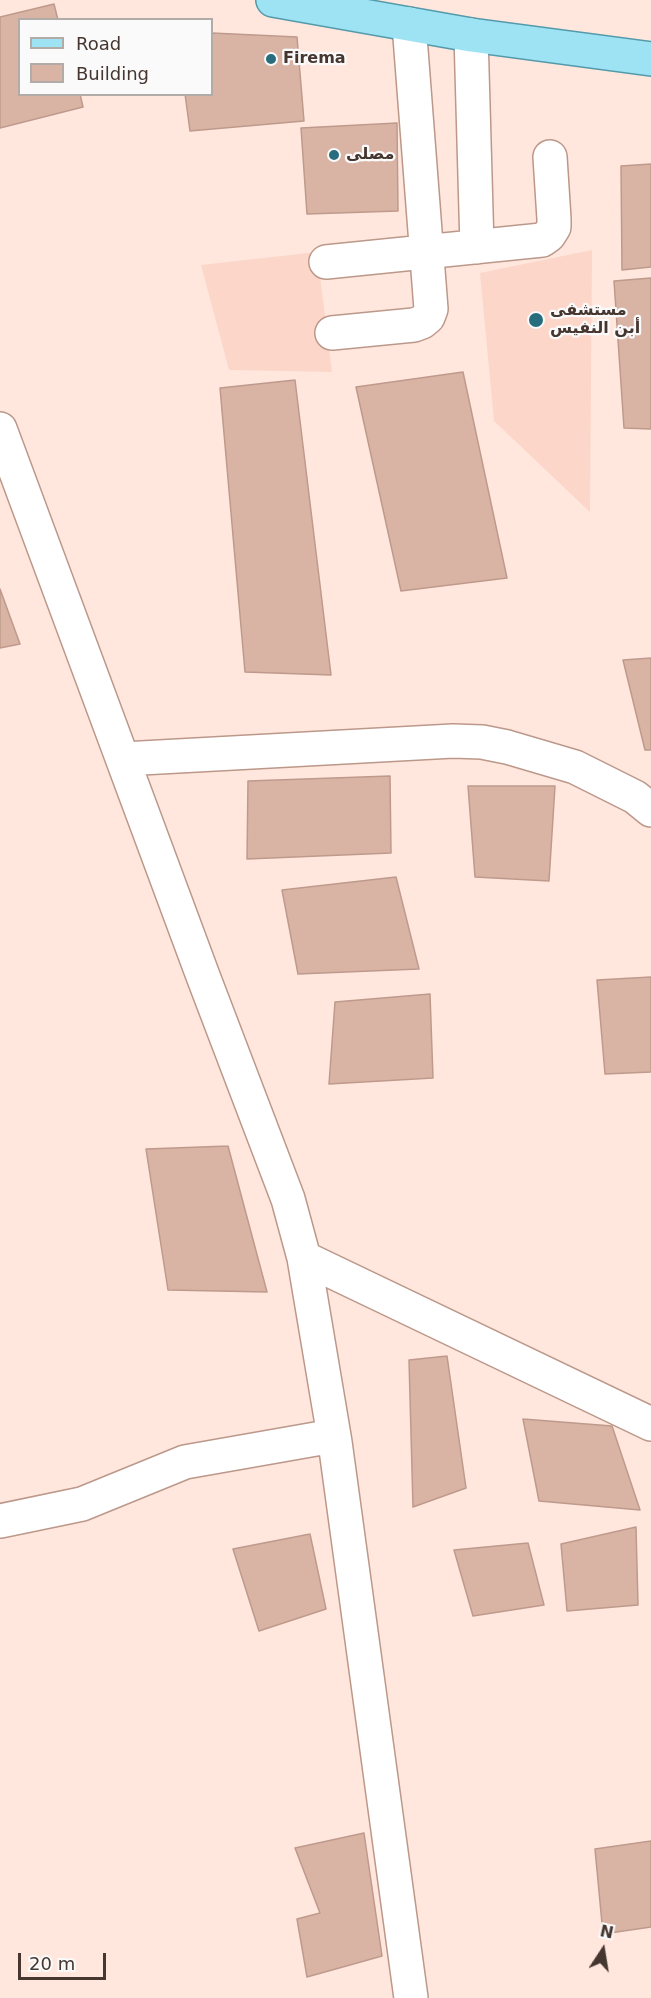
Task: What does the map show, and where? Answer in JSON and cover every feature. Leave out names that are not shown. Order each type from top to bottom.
[{"type":"main road","points":[[273,0],[471,35],[651,59]]},
{"type":"street","points":[[332,333],[414,325],[428,317],[431,309],[409,24]]},
{"type":"street","points":[[471,35],[477,247]]},
{"type":"street","points":[[326,262],[542,240],[554,227],[549,157]]},
{"type":"street","points":[[0,429],[202,976],[288,1199],[304,1258],[333,1436],[411,1998]]},
{"type":"street","points":[[123,759],[453,741],[482,742],[575,767],[635,797],[651,810]]},
{"type":"street","points":[[304,1258],[651,1424]]},
{"type":"street","points":[[0,1521],[82,1504],[185,1462],[333,1436]]},
{"type":"shaded area","points":[[592,250],[590,512],[494,421],[480,273]]},
{"type":"shaded area","points":[[317,252],[332,372],[229,370],[201,265]]},
{"type":"building","points":[[54,4],[58,18],[18,18],[18,96],[80,96],[83,107],[0,128],[0,17]]},
{"type":"building","points":[[213,33],[297,37],[304,121],[190,131],[185,96],[213,96]]},
{"type":"building","points":[[397,123],[398,211],[307,214],[301,128]]},
{"type":"building","points":[[651,164],[651,267],[622,270],[621,166]]},
{"type":"building","points":[[651,278],[651,429],[624,428],[614,281]]},
{"type":"building","points":[[463,372],[507,578],[401,591],[356,387]]},
{"type":"building","points":[[295,380],[331,675],[245,672],[220,388]]},
{"type":"building","points":[[0,589],[20,644],[0,648]]},
{"type":"building","points":[[651,658],[651,750],[645,750],[623,660]]},
{"type":"building","points":[[390,776],[391,853],[247,859],[248,781]]},
{"type":"building","points":[[468,786],[555,786],[549,881],[475,877]]},
{"type":"building","points":[[396,877],[419,969],[298,974],[282,890]]},
{"type":"building","points":[[651,977],[651,1072],[605,1074],[597,980]]},
{"type":"building","points":[[430,994],[433,1078],[329,1084],[335,1002]]},
{"type":"building","points":[[228,1146],[267,1292],[168,1290],[146,1149]]},
{"type":"building","points":[[447,1356],[466,1488],[413,1507],[409,1360]]},
{"type":"building","points":[[523,1419],[612,1426],[640,1510],[539,1501]]},
{"type":"building","points":[[636,1527],[638,1605],[567,1611],[561,1544]]},
{"type":"building","points":[[310,1534],[326,1609],[259,1631],[233,1549]]},
{"type":"building","points":[[528,1543],[544,1605],[473,1616],[454,1550]]},
{"type":"building","points":[[364,1833],[382,1956],[307,1977],[297,1919],[320,1913],[295,1848]]},
{"type":"building","points":[[651,1841],[651,1927],[603,1934],[595,1849]]},
{"type":"place","name":"Firema","points":[[271,59]]},
{"type":"place","name":"مصلى","points":[[334,155]]},
{"type":"place","name":"مستشفى أبن النفيس","points":[[536,320]]}]
